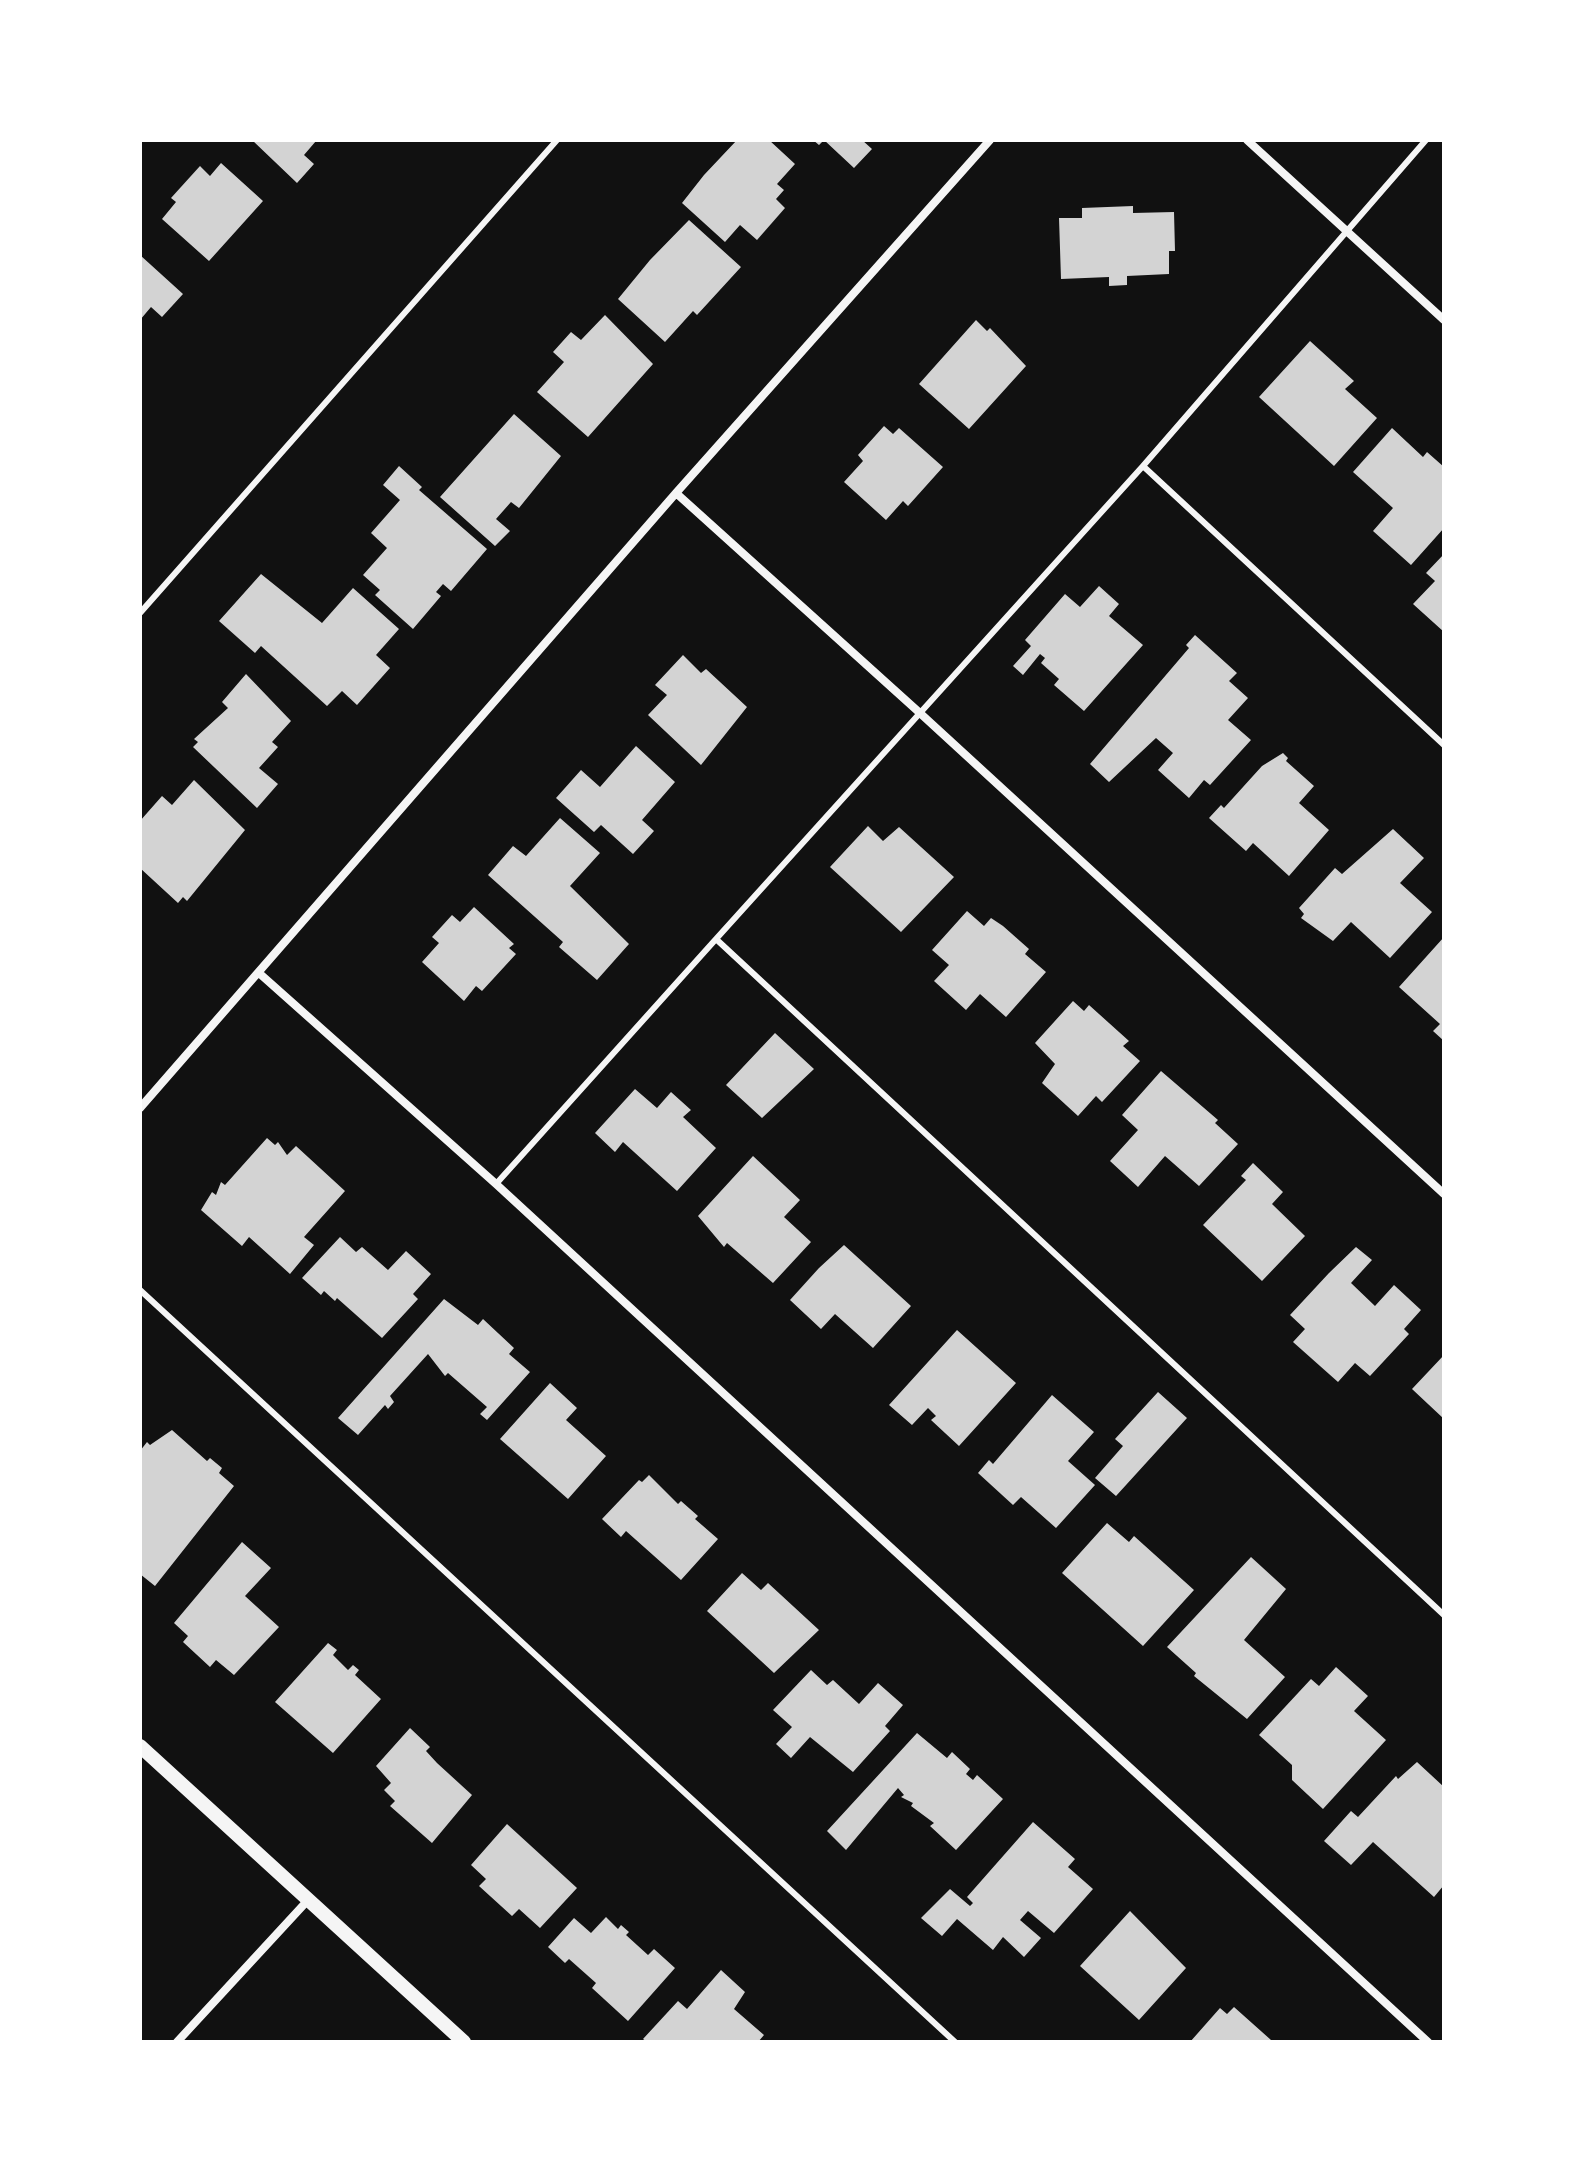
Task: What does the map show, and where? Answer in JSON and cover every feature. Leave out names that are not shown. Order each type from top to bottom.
[{"type":"street","points":[[140,1108],[676,493],[990,140]]},
{"type":"street","points":[[1247,140],[1444,320]]},
{"type":"street","points":[[676,493],[1444,1194]]},
{"type":"street","points":[[259,973],[496,1184],[1428,2042]]},
{"type":"street","points":[[140,1746],[464,2042]]},
{"type":"street","points":[[177,2042],[309,1899]]},
{"type":"lane","points":[[140,613],[557,140]]},
{"type":"lane","points":[[496,1184],[1143,466],[1426,140]]},
{"type":"lane","points":[[1143,466],[1444,745]]},
{"type":"lane","points":[[716,939],[1444,1615]]},
{"type":"lane","points":[[140,1290],[955,2042]]},
{"type":"building","points":[[252,140],[315,140],[304,155],[314,164],[297,183]]},
{"type":"building","points":[[737,140],[769,140],[795,164],[777,184],[784,190],[776,199],[785,208],[757,240],[740,225],[725,242],[682,203]]},
{"type":"building","points":[[824,140],[862,140],[872,149],[854,168]]},
{"type":"building","points":[[221,163],[263,201],[209,261],[162,219],[176,202],[171,198],[200,166],[210,176]]},
{"type":"building","points":[[1133,206],[1133,213],[1174,212],[1175,251],[1169,251],[1169,274],[1127,276],[1127,285],[1109,286],[1109,277],[1061,279],[1059,218],[1082,218],[1082,208]]},
{"type":"building","points":[[689,220],[741,267],[697,315],[693,311],[665,342],[618,299]]},
{"type":"building","points":[[140,255],[183,294],[162,317],[151,307],[140,320]]},
{"type":"building","points":[[605,315],[653,364],[588,437],[537,392],[564,362],[553,352],[571,332],[581,340]]},
{"type":"building","points":[[976,320],[987,331],[990,328],[1026,366],[969,429],[919,384]]},
{"type":"building","points":[[1310,341],[1354,381],[1345,389],[1377,418],[1334,466],[1259,397]]},
{"type":"building","points":[[514,414],[561,456],[519,508],[511,502],[496,519],[510,531],[495,546],[440,497]]},
{"type":"building","points":[[884,426],[893,434],[899,428],[943,467],[908,506],[903,501],[886,520],[844,482],[863,461],[858,455]]},
{"type":"building","points":[[1392,428],[1423,457],[1427,452],[1444,467],[1444,528],[1411,565],[1373,531],[1393,508],[1353,472]]},
{"type":"building","points":[[399,466],[422,487],[419,490],[487,549],[451,591],[443,584],[436,592],[441,596],[413,629],[375,595],[380,590],[363,575],[387,548],[371,533],[400,500],[383,485]]},
{"type":"building","points":[[1444,554],[1444,632],[1413,604],[1435,581],[1426,573]]},
{"type":"building","points":[[261,574],[322,623],[353,588],[399,629],[376,655],[390,668],[357,705],[342,691],[327,706],[261,646],[255,653],[219,621]]},
{"type":"building","points":[[1099,586],[1119,604],[1109,616],[1143,645],[1084,711],[1054,685],[1059,679],[1041,663],[1045,658],[1040,654],[1023,675],[1013,666],[1031,646],[1025,640],[1065,594],[1080,607]]},
{"type":"building","points":[[1195,635],[1237,673],[1229,681],[1248,698],[1228,720],[1251,740],[1210,785],[1204,780],[1189,798],[1158,770],[1173,753],[1156,738],[1109,782],[1090,764],[1189,648],[1186,645]]},
{"type":"building","points":[[683,655],[701,673],[706,669],[747,707],[701,765],[648,715],[667,695],[655,685]]},
{"type":"building","points":[[246,674],[291,721],[272,742],[278,747],[259,768],[278,784],[257,808],[193,747],[198,742],[194,739],[228,708],[222,702]]},
{"type":"building","points":[[636,746],[675,782],[642,820],[654,831],[633,854],[601,825],[594,832],[556,798],[581,770],[600,787]]},
{"type":"building","points":[[1283,753],[1288,758],[1286,761],[1314,786],[1299,803],[1329,830],[1289,876],[1253,843],[1246,851],[1209,818],[1221,805],[1224,808],[1262,766]]},
{"type":"building","points":[[194,780],[245,830],[187,901],[183,897],[178,903],[140,868],[140,821],[162,796],[172,805]]},
{"type":"building","points":[[560,818],[600,853],[570,886],[629,944],[597,980],[559,947],[563,942],[488,875],[513,846],[526,856]]},
{"type":"building","points":[[868,826],[883,841],[899,827],[954,877],[901,932],[830,867]]},
{"type":"building","points":[[1393,829],[1424,858],[1400,883],[1432,912],[1390,958],[1351,922],[1333,941],[1301,918],[1304,914],[1299,908],[1335,868],[1342,874]]},
{"type":"building","points":[[474,907],[514,944],[509,948],[516,954],[482,991],[476,986],[464,1001],[422,962],[439,943],[432,937],[452,915],[460,922]]},
{"type":"building","points":[[967,911],[984,926],[991,918],[1003,926],[1029,949],[1025,954],[1046,972],[1006,1017],[980,994],[966,1010],[934,981],[949,965],[932,950]]},
{"type":"building","points":[[1444,937],[1444,1041],[1433,1031],[1440,1024],[1399,987]]},
{"type":"building","points":[[1073,1001],[1084,1011],[1089,1005],[1129,1041],[1123,1046],[1140,1061],[1102,1102],[1096,1096],[1078,1116],[1042,1083],[1055,1064],[1035,1043]]},
{"type":"building","points":[[775,1033],[814,1069],[762,1118],[726,1085]]},
{"type":"building","points":[[1161,1071],[1218,1120],[1215,1123],[1238,1144],[1199,1186],[1165,1156],[1138,1187],[1110,1161],[1138,1130],[1122,1115]]},
{"type":"building","points":[[635,1089],[657,1108],[671,1092],[691,1110],[683,1117],[716,1148],[677,1191],[623,1142],[615,1152],[595,1133]]},
{"type":"building","points":[[267,1138],[275,1145],[278,1142],[287,1155],[296,1146],[345,1191],[304,1237],[314,1245],[290,1274],[249,1237],[242,1246],[201,1210],[212,1192],[216,1195],[221,1182],[225,1185]]},
{"type":"building","points":[[753,1156],[800,1200],[784,1217],[811,1242],[773,1283],[727,1243],[724,1247],[698,1216]]},
{"type":"building","points":[[1253,1163],[1283,1192],[1272,1204],[1305,1236],[1262,1281],[1203,1225],[1246,1180],[1241,1176]]},
{"type":"building","points":[[340,1237],[356,1252],[362,1247],[388,1270],[406,1251],[431,1274],[413,1294],[418,1299],[382,1338],[337,1298],[335,1301],[324,1291],[321,1295],[302,1278]]},
{"type":"building","points":[[844,1245],[911,1306],[873,1348],[835,1314],[821,1329],[790,1300]]},
{"type":"building","points":[[1356,1247],[1372,1260],[1351,1283],[1375,1306],[1394,1285],[1421,1310],[1404,1329],[1409,1334],[1370,1376],[1355,1363],[1338,1382],[1293,1342],[1305,1329],[1290,1315]]},
{"type":"building","points":[[444,1299],[478,1325],[483,1319],[514,1348],[509,1354],[530,1372],[487,1420],[480,1414],[487,1407],[448,1373],[445,1376],[428,1354],[390,1396],[394,1402],[388,1409],[385,1405],[358,1435],[338,1418]]},
{"type":"building","points":[[957,1330],[1016,1383],[959,1446],[931,1420],[936,1416],[928,1408],[912,1425],[889,1405]]},
{"type":"building","points":[[1444,1355],[1444,1419],[1412,1389]]},
{"type":"building","points":[[550,1383],[577,1408],[566,1420],[606,1456],[568,1499],[500,1439]]},
{"type":"building","points":[[1158,1392],[1187,1418],[1116,1496],[1095,1478],[1123,1446],[1115,1439]]},
{"type":"building","points":[[1052,1395],[1094,1432],[1068,1461],[1095,1485],[1056,1528],[1021,1497],[1013,1505],[978,1473],[989,1460],[993,1464]]},
{"type":"building","points":[[172,1430],[207,1461],[210,1458],[222,1468],[219,1473],[234,1486],[155,1586],[140,1574],[140,1451],[147,1442],[150,1445]]},
{"type":"building","points":[[649,1475],[678,1504],[681,1501],[698,1516],[695,1519],[718,1539],[681,1580],[626,1531],[621,1537],[602,1519],[639,1480],[642,1482]]},
{"type":"building","points":[[1107,1523],[1129,1542],[1134,1536],[1194,1590],[1143,1646],[1062,1573]]},
{"type":"building","points":[[242,1542],[271,1568],[245,1596],[279,1627],[234,1675],[216,1660],[210,1667],[183,1642],[188,1636],[174,1623]]},
{"type":"building","points":[[1251,1557],[1286,1589],[1244,1640],[1285,1677],[1247,1719],[1194,1676],[1196,1673],[1167,1647]]},
{"type":"building","points":[[742,1573],[761,1590],[768,1583],[819,1630],[774,1673],[707,1611]]},
{"type":"building","points":[[328,1643],[337,1650],[333,1655],[348,1670],[353,1665],[359,1670],[355,1675],[381,1699],[333,1753],[275,1702]]},
{"type":"building","points":[[1336,1667],[1368,1696],[1354,1711],[1386,1740],[1323,1809],[1292,1780],[1292,1765],[1259,1735],[1311,1679],[1319,1686]]},
{"type":"building","points":[[811,1670],[827,1685],[833,1680],[859,1704],[878,1683],[903,1705],[885,1726],[890,1731],[853,1772],[810,1737],[791,1758],[776,1744],[792,1727],[773,1710]]},
{"type":"building","points":[[410,1728],[430,1747],[426,1751],[437,1763],[472,1795],[432,1843],[390,1806],[395,1801],[384,1790],[391,1783],[376,1766]]},
{"type":"building","points":[[917,1733],[947,1758],[952,1752],[970,1769],[966,1774],[973,1780],[977,1775],[1003,1799],[956,1850],[930,1826],[934,1823],[911,1806],[913,1803],[901,1797],[904,1795],[898,1788],[846,1850],[827,1831]]},
{"type":"building","points":[[1417,1762],[1444,1787],[1444,1885],[1434,1897],[1373,1842],[1351,1865],[1324,1841],[1351,1811],[1358,1817],[1396,1776],[1398,1779]]},
{"type":"building","points":[[1033,1822],[1075,1859],[1068,1867],[1093,1889],[1054,1933],[1028,1911],[1020,1920],[1041,1938],[1024,1957],[1003,1937],[993,1950],[957,1919],[942,1936],[921,1918],[950,1889],[970,1906],[973,1903],[967,1897]]},
{"type":"building","points":[[507,1824],[577,1888],[540,1928],[519,1909],[512,1916],[479,1886],[486,1879],[471,1865]]},
{"type":"building","points":[[1130,1911],[1186,1968],[1139,2020],[1080,1966]]},
{"type":"building","points":[[606,1917],[618,1929],[621,1925],[629,1932],[626,1935],[648,1955],[654,1949],[675,1968],[628,2021],[592,1988],[596,1983],[569,1959],[565,1963],[548,1947],[574,1918],[591,1933]]},
{"type":"building","points":[[721,1970],[745,1992],[734,2009],[764,2035],[758,2042],[647,2042],[643,2039],[678,2001],[687,2009]]},
{"type":"building","points":[[1234,2007],[1271,2040],[1190,2042],[1220,2008],[1227,2014]]}]
